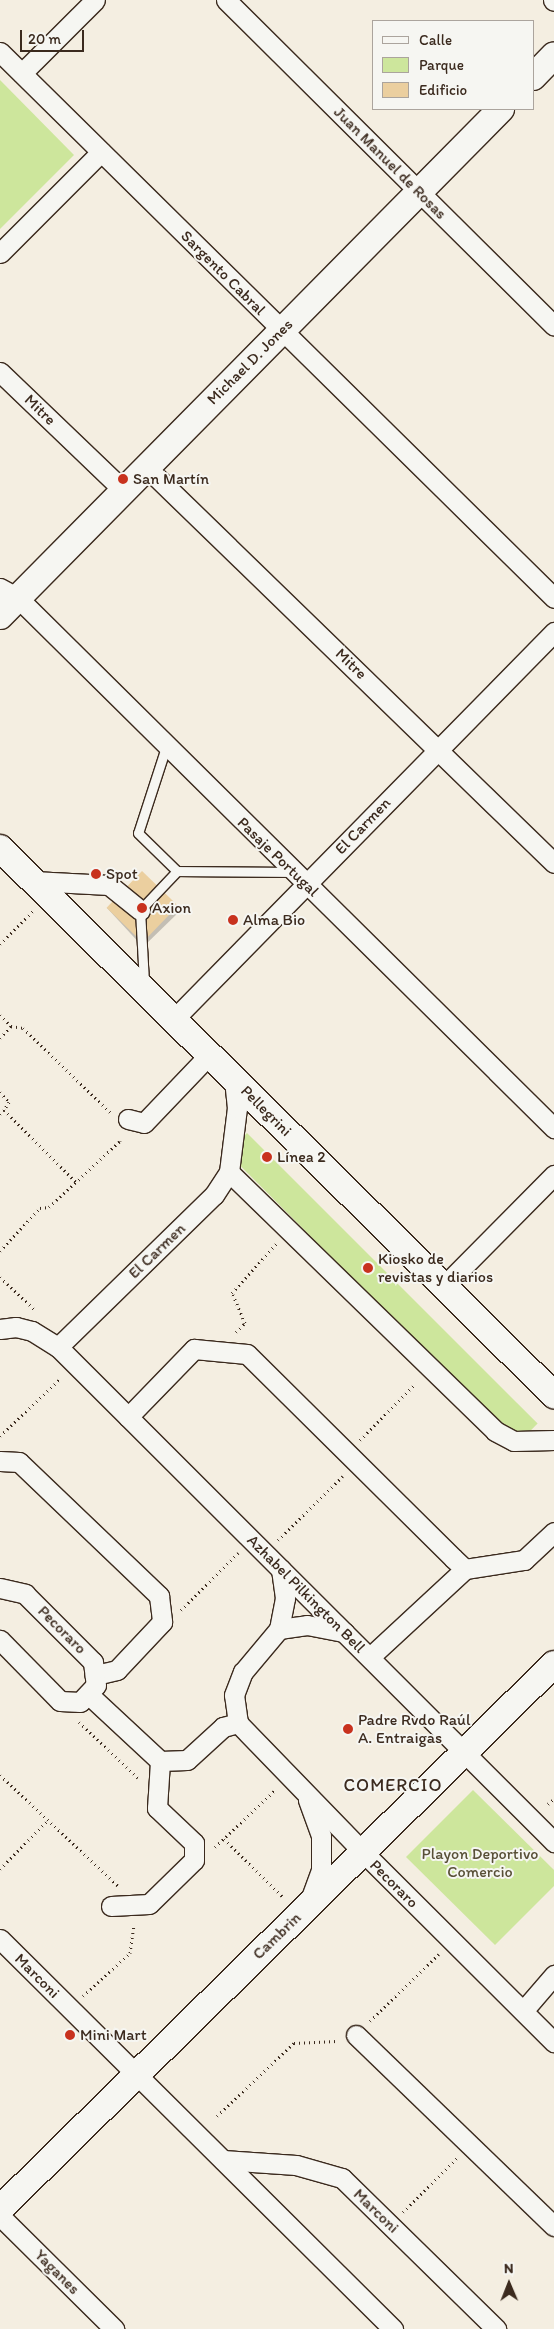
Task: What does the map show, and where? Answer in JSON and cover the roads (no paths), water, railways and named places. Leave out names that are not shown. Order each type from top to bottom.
[{"type":"street","points":[[22,73],[95,0]]},
{"type":"street","name":"Juan Manuel de Rosas","points":[[226,0],[554,326]]},
{"type":"street","name":"Sargento Cabral","points":[[0,52],[554,598]]},
{"type":"street","points":[[534,75],[554,55]]},
{"type":"street","name":"Michael D. Jones","points":[[6,601],[123,490],[500,110]]},
{"type":"street","points":[[0,253],[101,152]]},
{"type":"street","name":"Mitre","points":[[0,372],[123,490]]},
{"type":"street","name":"Mitre","points":[[145,466],[438,748],[554,863]]},
{"type":"street","name":"Pasaje Portugal","points":[[6,601],[166,747],[554,1128]]},
{"type":"street","name":"El Carmen","points":[[173,1020],[554,632]]},
{"type":"street","name":"Pellegrini","points":[[0,848],[208,1056],[554,1395]]},
{"type":"street","points":[[40,888],[109,885],[140,910]]},
{"type":"street","points":[[124,1120],[144,1123],[208,1056]]},
{"type":"street","name":"El Carmen","points":[[58,1347],[214,1195],[229,1172],[237,1108],[234,1080]]},
{"type":"street","points":[[229,1172],[287,1231],[494,1431],[514,1441],[554,1440]]},
{"type":"street","points":[[443,1287],[554,1175]]},
{"type":"street","points":[[0,1329],[16,1327],[32,1331],[58,1347]]},
{"type":"street","name":"Azhabel Pilkington Bell","points":[[58,1347],[466,1752],[554,1842]]},
{"type":"street","points":[[128,1417],[194,1349],[247,1354],[356,1454],[464,1569]]},
{"type":"street","points":[[0,1461],[19,1462],[159,1596],[162,1622],[117,1670],[95,1675],[96,1685],[84,1698],[60,1701],[0,1640]]},
{"type":"street","points":[[370,1658],[464,1569],[524,1560],[554,1532]]},
{"type":"street","points":[[84,1698],[160,1761],[187,1760],[223,1727],[238,1723],[234,1695],[243,1672],[279,1629],[285,1598],[281,1569]]},
{"type":"street","name":"Pecoraro","points":[[0,1588],[25,1594],[94,1662],[95,1675]]},
{"type":"street","points":[[279,1629],[307,1625],[344,1632]]},
{"type":"street","name":"Cambrin","points":[[0,2209],[135,2073],[466,1752],[554,1664]]},
{"type":"street","name":"Pecoraro","points":[[238,1723],[362,1851],[554,2042]]},
{"type":"street","points":[[111,1906],[150,1904],[194,1860],[194,1843],[157,1808],[160,1761]]},
{"type":"street","points":[[303,1910],[321,1870],[322,1836],[306,1794]]},
{"type":"street","name":"Marconi","points":[[0,1939],[393,2329]]},
{"type":"street","points":[[522,2011],[554,1975]]},
{"type":"street","points":[[356,2035],[554,2226]]},
{"type":"street","name":"Marconi","points":[[223,2160],[296,2165],[342,2178],[496,2329]]},
{"type":"street","name":"Yaganes","points":[[0,2216],[114,2329]]},
{"type":"lane","points":[[166,747],[138,833],[177,871],[292,872]]},
{"type":"lane","points":[[144,992],[140,910],[177,871]]},
{"type":"place","name":"San Martín","points":[[123,479]]},
{"type":"place","name":"Spot","points":[[96,874]]},
{"type":"place","name":"Axion","points":[[142,908]]},
{"type":"place","name":"Alma Bio","points":[[233,920]]},
{"type":"place","name":"Línea 2","points":[[267,1157]]},
{"type":"place","name":"Kiosko de revistas y diarios","points":[[368,1268]]},
{"type":"place","name":"Padre Rvdo Raúl A. Entraigas","points":[[348,1729]]},
{"type":"place","name":"Mini Mart","points":[[70,2035]]},
{"type":"district","name":"COMERCIO","points":[[393,1785]]},
{"type":"park label","name":"Playon Deportivo Comercio","points":[[480,1863]]}]
